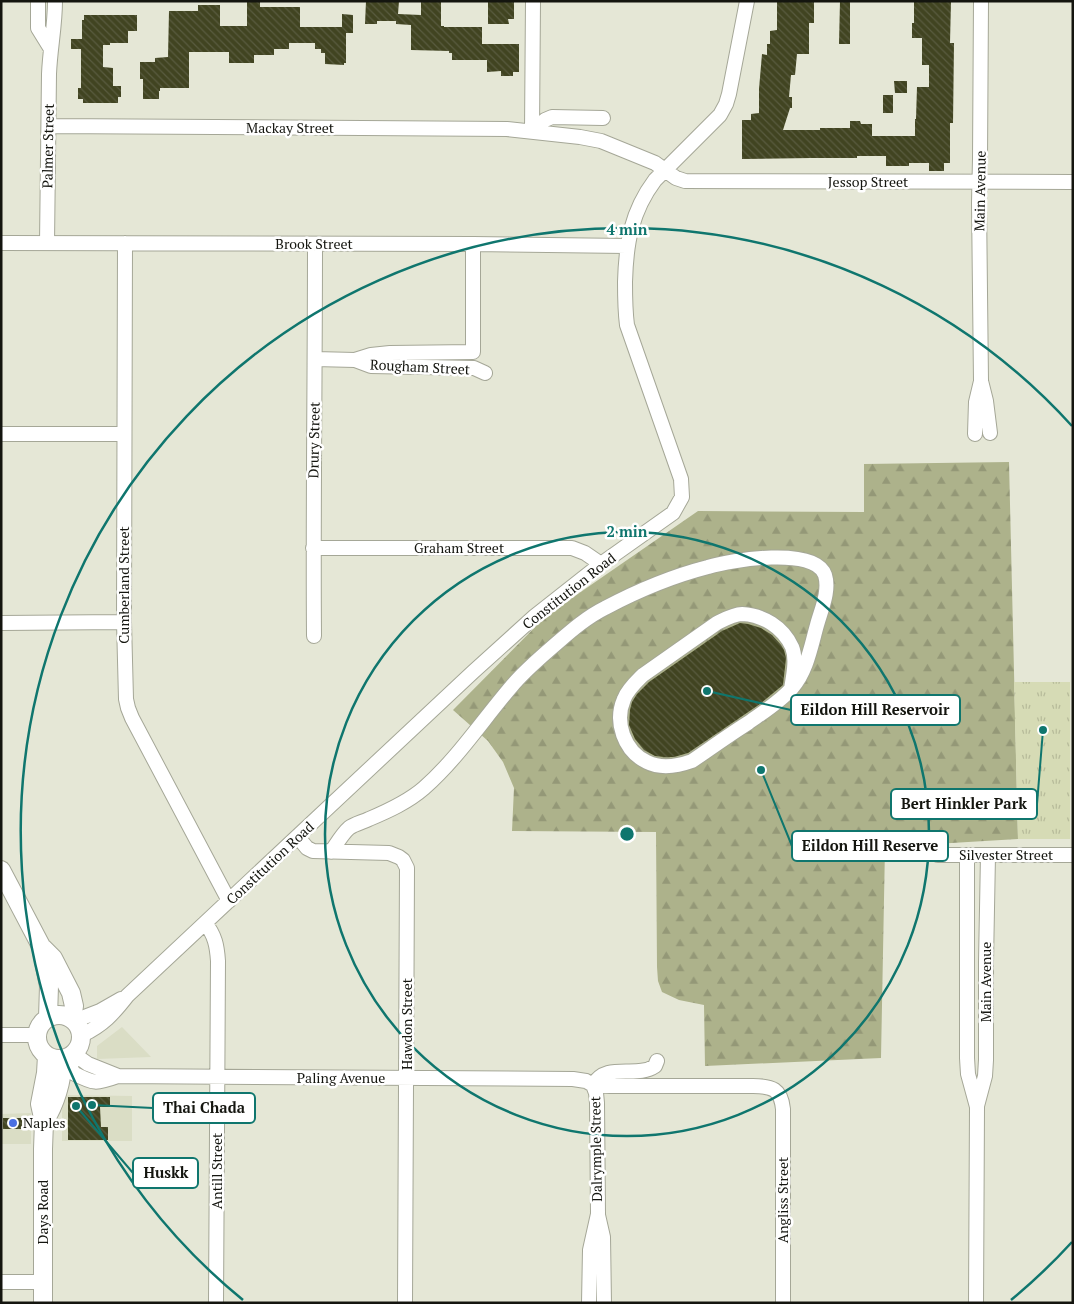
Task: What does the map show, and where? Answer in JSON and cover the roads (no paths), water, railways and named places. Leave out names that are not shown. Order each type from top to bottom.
[{"type":"main road","points":[[1,870],[41,946],[49,986],[48,1018]]},
{"type":"main road","points":[[41,946],[53,958],[65,978],[71,993],[81,1042],[78,1049],[63,1057],[39,1047],[37,1035],[39,1028],[42,1022],[48,1018],[60,1015],[76,1025]]},
{"type":"main road","name":"Days Road","points":[[43,1303],[44,1122],[50,1111],[62,1074],[63,1057]]},
{"type":"street","points":[[38,1],[38,28],[51,49]]},
{"type":"street","name":"Palmer Street","points":[[48,243],[51,49],[55,24],[55,1]]},
{"type":"street","points":[[532,131],[533,1]]},
{"type":"street","name":"Constitution Road","points":[[76,1025],[127,996],[528,622],[601,564],[673,513],[682,497],[681,479],[627,325],[625,300],[627,246],[634,220],[655,180],[711,126],[726,104],[747,1]]},
{"type":"street","name":"Main Avenue","points":[[975,434],[976,402],[981,381],[979,204],[981,1]]},
{"type":"street","points":[[532,131],[545,120],[552,117],[603,118]]},
{"type":"street","name":"Mackay Street","points":[[49,126],[507,129],[580,136],[601,141],[655,163],[665,170]]},
{"type":"street","name":"Jessop Street","points":[[665,170],[678,179],[688,181],[1073,182]]},
{"type":"street","name":"Brook Street","points":[[1,243],[627,246]]},
{"type":"street","name":"Cumberland Street","points":[[125,244],[124,622],[125,688],[128,708],[229,901]]},
{"type":"street","name":"Drury Street","points":[[314,636],[315,244]]},
{"type":"street","name":"Rougham Street","points":[[315,359],[356,360],[367,365],[376,366],[478,362],[473,244]]},
{"type":"street","name":"Main Avenue","points":[[981,381],[986,400],[990,433]]},
{"type":"street","points":[[1,434],[124,434]]},
{"type":"street","name":"Graham Street","points":[[313,548],[572,548],[585,553],[601,564]]},
{"type":"street","points":[[331,852],[350,827],[408,800],[423,789],[448,765],[512,685],[542,655],[578,625],[604,608],[681,575],[735,561],[783,558],[801,559],[810,561],[821,568],[827,584],[800,677],[791,689],[761,714],[692,761],[671,766],[659,766],[648,763],[637,755],[627,744],[622,733],[620,723],[624,698],[633,685],[644,675],[717,622],[728,617],[741,614],[754,616],[777,626],[792,648],[794,668],[791,689]]},
{"type":"street","points":[[1,623],[124,622]]},
{"type":"street","points":[[792,648],[809,650]]},
{"type":"street","name":"Hawdon Street","points":[[298,837],[307,848],[312,850],[395,854],[403,860],[407,868],[405,1303]]},
{"type":"street","name":"Main Avenue","points":[[967,855],[967,1058],[968,1074],[977,1107]]},
{"type":"street","name":"Main Avenue","points":[[976,1303],[977,1107],[985,1076],[986,1060],[988,855]]},
{"type":"street","name":"Silvester Street","points":[[938,856],[1073,855]]},
{"type":"street","name":"Antill Street","points":[[205,923],[214,936],[218,950],[216,1303]]},
{"type":"street","points":[[1,1035],[37,1035]]},
{"type":"street","name":"Paling Avenue","points":[[63,1057],[88,1064],[118,1076],[573,1079],[586,1081],[593,1085],[639,1087],[763,1086],[774,1089],[781,1096]]},
{"type":"street","points":[[593,1085],[599,1077],[606,1074],[648,1070],[655,1066],[657,1061]]},
{"type":"street","name":"Dalrymple Street","points":[[593,1085],[598,1103],[598,1214],[603,1237],[604,1303]]},
{"type":"street","name":"Angliss Street","points":[[781,1096],[783,1104],[783,1303]]},
{"type":"street","name":"Dalrymple Street","points":[[589,1303],[590,1250],[598,1214]]},
{"type":"street","points":[[1,1282],[43,1282]]},
{"type":"place","name":"Eildon Hill Reservoir","points":[[707,691]]},
{"type":"place","name":"Bert Hinkler Park","points":[[1043,730]]},
{"type":"place","name":"Eildon Hill Reserve","points":[[761,770]]},
{"type":"place","name":"Thai Chada","points":[[92,1105]]},
{"type":"place","name":"Huskk","points":[[76,1106]]},
{"type":"place","name":"Naples","points":[[13,1123]]}]
